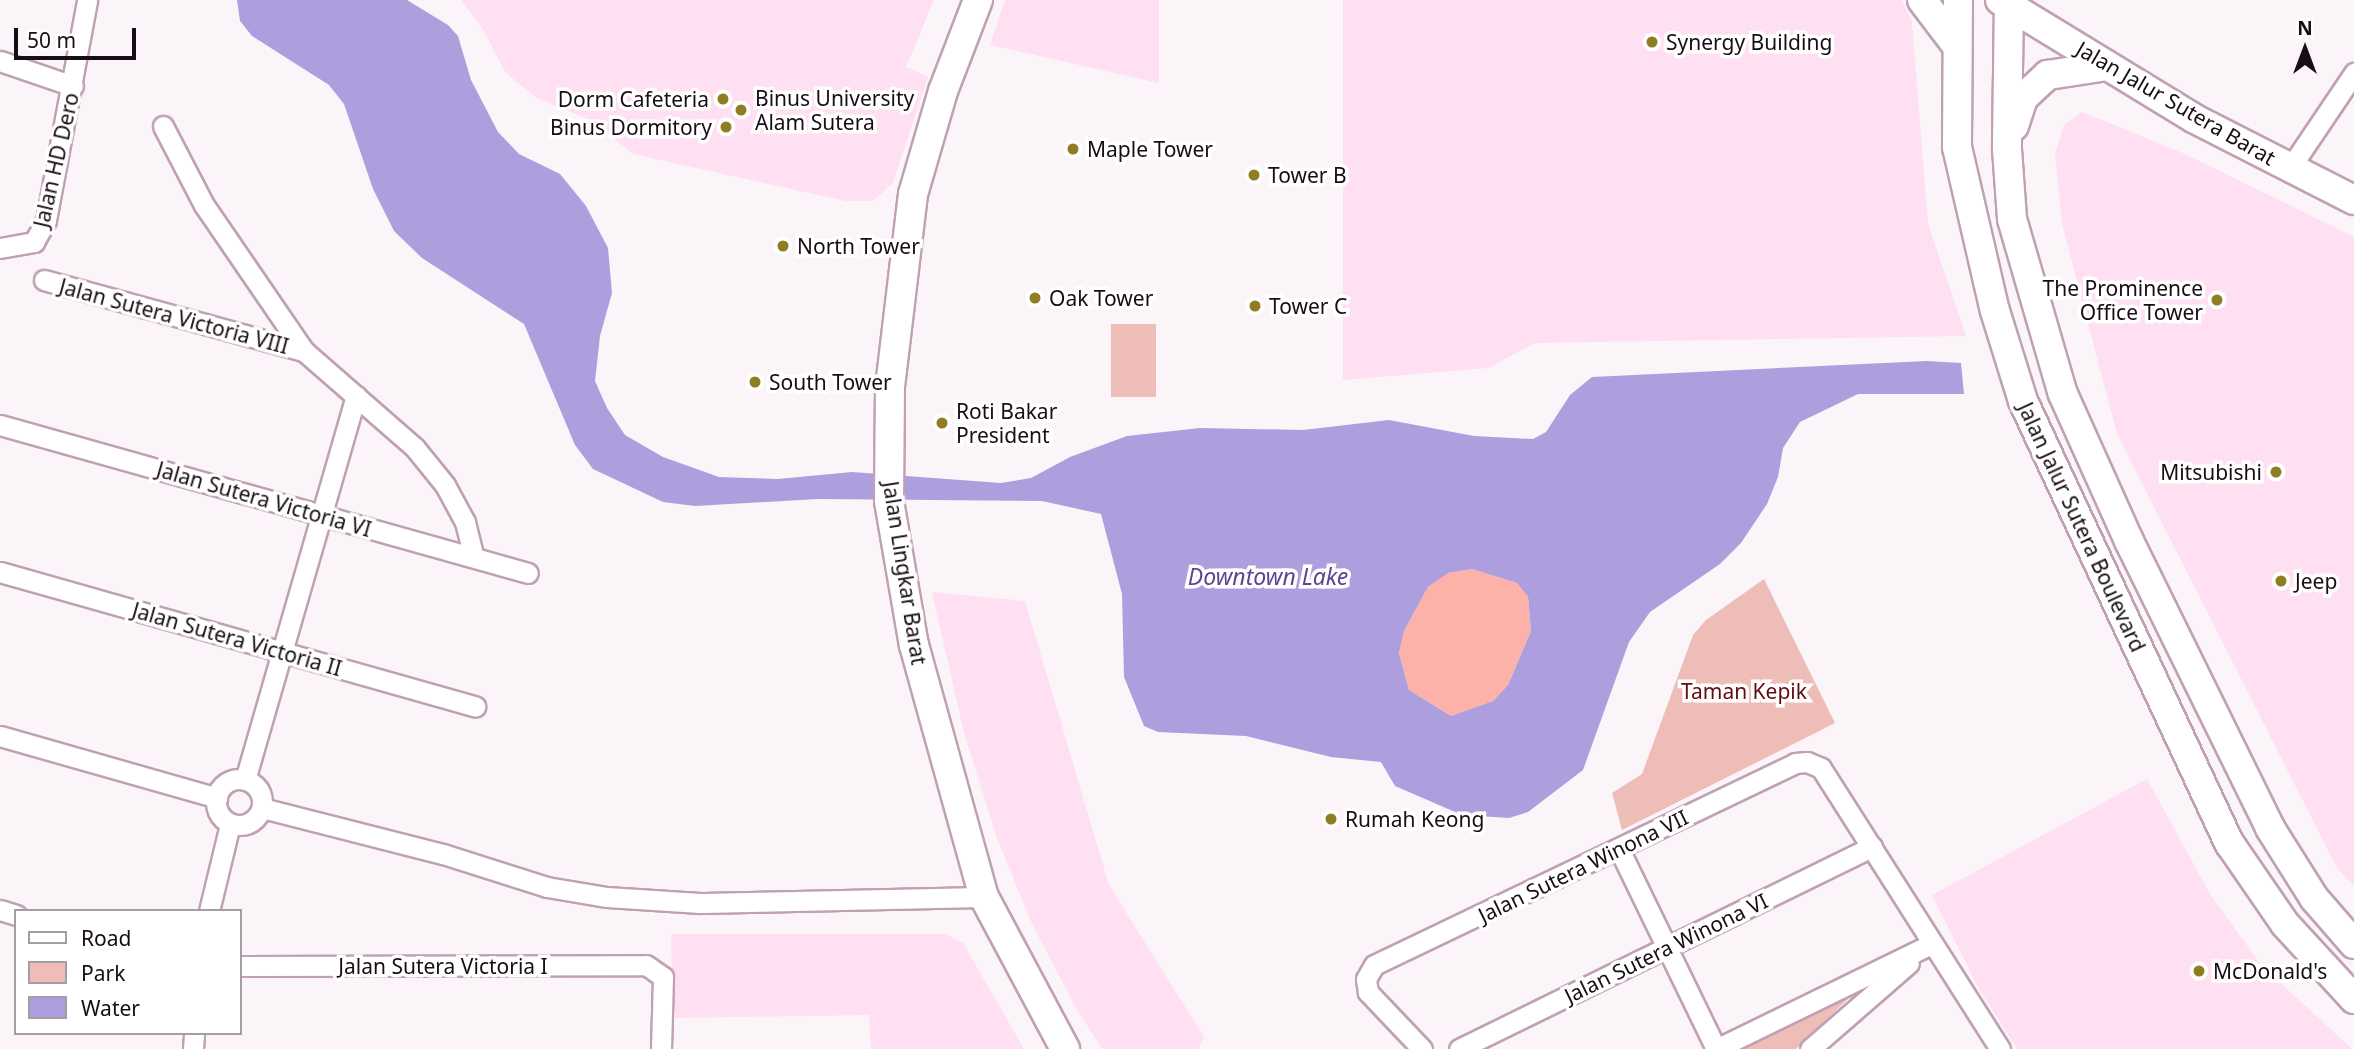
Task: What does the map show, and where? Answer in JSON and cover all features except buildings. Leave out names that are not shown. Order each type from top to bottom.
[{"type":"main road","name":"Jalan Lingkar Barat","points":[[978,0],[943,91],[913,194],[898,290],[888,462],[889,501],[914,645],[984,897],[1065,1049]]},
{"type":"main road","points":[[1922,0],[1956,45]]},
{"type":"main road","name":"Jalan Jalur Sutera Boulevard","points":[[1958,0],[1957,147],[1995,311],[2023,401],[2230,844],[2285,924],[2354,999]]},
{"type":"main road","points":[[2044,0],[2061,36]]},
{"type":"main road","name":"Jalan Jalur Sutera Boulevard","points":[[2006,1],[2007,149],[2012,219],[2063,394],[2129,541],[2270,828],[2314,898],[2354,944]]},
{"type":"main road","name":"Jalan Jalur Sutera Barat","points":[[2006,1],[2106,66],[2290,168],[2354,200]]},
{"type":"main road","points":[[2007,149],[2023,98],[2048,75],[2106,66]]},
{"type":"street","name":"Jalan HD Dero","points":[[0,248],[34,242],[40,233],[73,86],[87,0]]},
{"type":"street","points":[[0,61],[73,86]]},
{"type":"street","points":[[2290,168],[2354,73]]},
{"type":"street","points":[[163,126],[204,205],[304,351],[415,448],[444,485],[465,522],[474,556]]},
{"type":"street","name":"Jalan Sutera Victoria VIII","points":[[44,280],[304,351]]},
{"type":"street","points":[[245,780],[356,396]]},
{"type":"street","name":"Jalan Sutera Victoria VI","points":[[0,425],[528,573]]},
{"type":"street","name":"Jalan Sutera Victoria II","points":[[0,572],[475,706]]},
{"type":"street","points":[[0,736],[217,797]]},
{"type":"street","name":"Jalan Sutera Winona VII","points":[[1422,1049],[1368,992],[1366,979],[1374,965],[1795,763],[1807,762],[1821,768],[1872,847]]},
{"type":"street","points":[[245,780],[257,788],[262,808],[246,824],[230,824],[219,813],[217,797],[227,783],[245,780]]},
{"type":"street","points":[[262,808],[443,854],[547,887],[607,897],[700,902],[984,897]]},
{"type":"street","points":[[209,909],[230,824]]},
{"type":"street","points":[[1872,847],[1991,1045]]},
{"type":"street","name":"Jalan Sutera Winona VI","points":[[1459,1049],[1872,847]]},
{"type":"street","points":[[1619,849],[1716,1049],[1931,944]]},
{"type":"street","points":[[1810,1049],[1931,944]]},
{"type":"street","name":"Jalan Sutera Victoria I","points":[[242,967],[646,965],[663,977],[661,1049]]},
{"type":"shaded area","name":"Binus University Alam Sutera","points":[[461,0],[934,0],[906,67],[928,77],[893,183],[873,201],[846,201],[633,154],[592,121],[537,98],[505,72],[483,29]]},
{"type":"shaded area","points":[[1005,0],[1159,0],[1159,83],[990,45]]},
{"type":"shaded area","points":[[1343,0],[1902,0],[1912,22],[1928,224],[1966,336],[1535,343],[1488,368],[1343,380]]},
{"type":"shaded area","points":[[2082,112],[2185,154],[2354,237],[2354,886],[2337,868],[2117,434],[2062,224],[2055,154],[2064,125]]},
{"type":"shaded area","points":[[1472,569],[1517,583],[1528,597],[1531,631],[1508,685],[1493,701],[1451,716],[1409,690],[1399,653],[1404,631],[1428,587],[1447,573]]},
{"type":"shaded area","points":[[932,592],[1025,601],[1109,885],[1204,1037],[1198,1049],[1102,1049],[1075,1006],[1032,924],[997,838],[964,733]]},
{"type":"shaded area","points":[[2147,779],[2210,894],[2261,965],[2352,1049],[2017,1049],[1979,989],[1932,895]]},
{"type":"shaded area","points":[[671,934],[945,934],[963,943],[1024,1049],[871,1049],[869,1015],[673,1018]]},
{"type":"green space","points":[[1111,324],[1156,324],[1156,397],[1111,397]]},
{"type":"green space","name":"Taman Kepik","points":[[1764,579],[1835,723],[1622,830],[1612,793],[1642,774],[1693,635],[1706,620]]},
{"type":"green space","points":[[1855,992],[1796,1049],[1738,1049],[1740,1046]]},
{"type":"water","name":"Downtown Lake","points":[[237,0],[407,0],[448,25],[458,36],[471,80],[498,132],[519,154],[560,174],[586,206],[608,248],[612,293],[600,336],[595,381],[607,408],[625,435],[663,457],[719,477],[778,479],[852,472],[1001,483],[1031,478],[1070,457],[1127,436],[1200,428],[1303,430],[1389,420],[1474,436],[1533,439],[1546,432],[1570,395],[1592,377],[1927,361],[1961,363],[1964,394],[1858,394],[1800,422],[1783,448],[1778,477],[1767,504],[1741,543],[1720,564],[1650,612],[1629,642],[1583,770],[1528,812],[1509,818],[1462,815],[1395,786],[1381,762],[1331,757],[1246,736],[1158,732],[1144,726],[1124,677],[1122,594],[1101,514],[1042,501],[818,499],[695,506],[663,502],[593,469],[575,445],[524,324],[422,258],[394,231],[373,189],[344,104],[329,85],[252,36],[240,21]],"holes":[[[1472,569],[1517,583],[1528,597],[1531,631],[1508,685],[1493,701],[1451,716],[1409,690],[1399,653],[1404,631],[1428,587],[1448,573]]]},
{"type":"place","name":"Synergy Building","points":[[1652,42]]},
{"type":"place","name":"Dorm Cafeteria","points":[[723,99]]},
{"type":"place","name":"Binus University Alam Sutera","points":[[741,110]]},
{"type":"place","name":"Binus Dormitory","points":[[726,127]]},
{"type":"place","name":"Maple Tower","points":[[1073,149]]},
{"type":"place","name":"Tower B","points":[[1254,175]]},
{"type":"place","name":"North Tower","points":[[783,246]]},
{"type":"place","name":"Oak Tower","points":[[1035,298]]},
{"type":"place","name":"The Prominence Office Tower","points":[[2217,300]]},
{"type":"place","name":"Tower C","points":[[1255,306]]},
{"type":"place","name":"South Tower","points":[[755,382]]},
{"type":"place","name":"Roti Bakar President","points":[[942,423]]},
{"type":"place","name":"Mitsubishi","points":[[2276,472]]},
{"type":"place","name":"Jeep","points":[[2281,581]]},
{"type":"place","name":"Rumah Keong","points":[[1331,819]]},
{"type":"place","name":"McDonald's","points":[[2199,971]]}]
